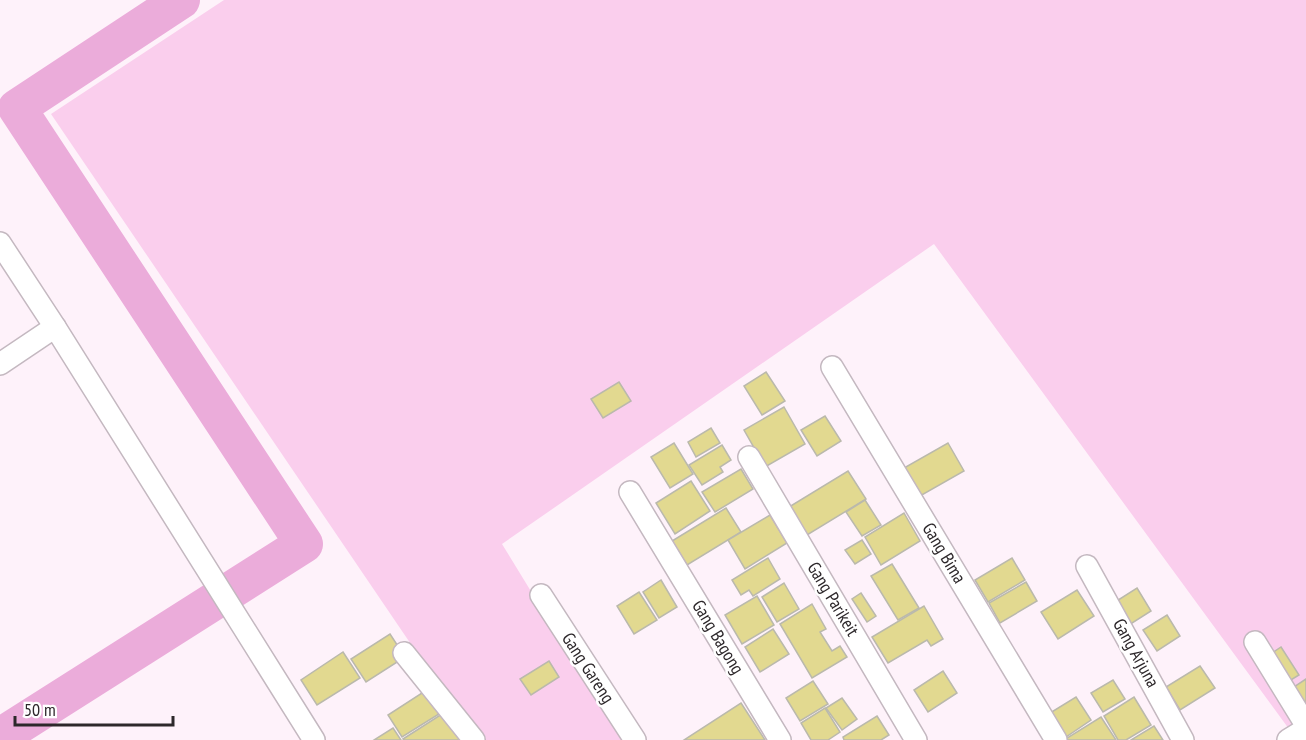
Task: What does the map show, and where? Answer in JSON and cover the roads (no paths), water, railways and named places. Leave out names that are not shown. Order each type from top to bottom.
[{"type":"street","points":[[0,243],[314,740]]},
{"type":"street","points":[[0,364],[55,327]]},
{"type":"street","name":"Gang Bima","points":[[832,367],[1056,740]]},
{"type":"street","name":"Gang Parikeit","points":[[749,458],[916,740]]},
{"type":"street","name":"Gang Bagong","points":[[630,492],[780,740]]},
{"type":"street","name":"Gang Arjuna","points":[[1087,566],[1184,740]]},
{"type":"street","name":"Gang Gareng","points":[[541,595],[635,740]]},
{"type":"street","points":[[1255,642],[1306,727],[1288,740]]},
{"type":"street","points":[[404,653],[474,740]]},
{"type":"waterway","points":[[0,737],[304,544],[17,108],[181,0]]}]
